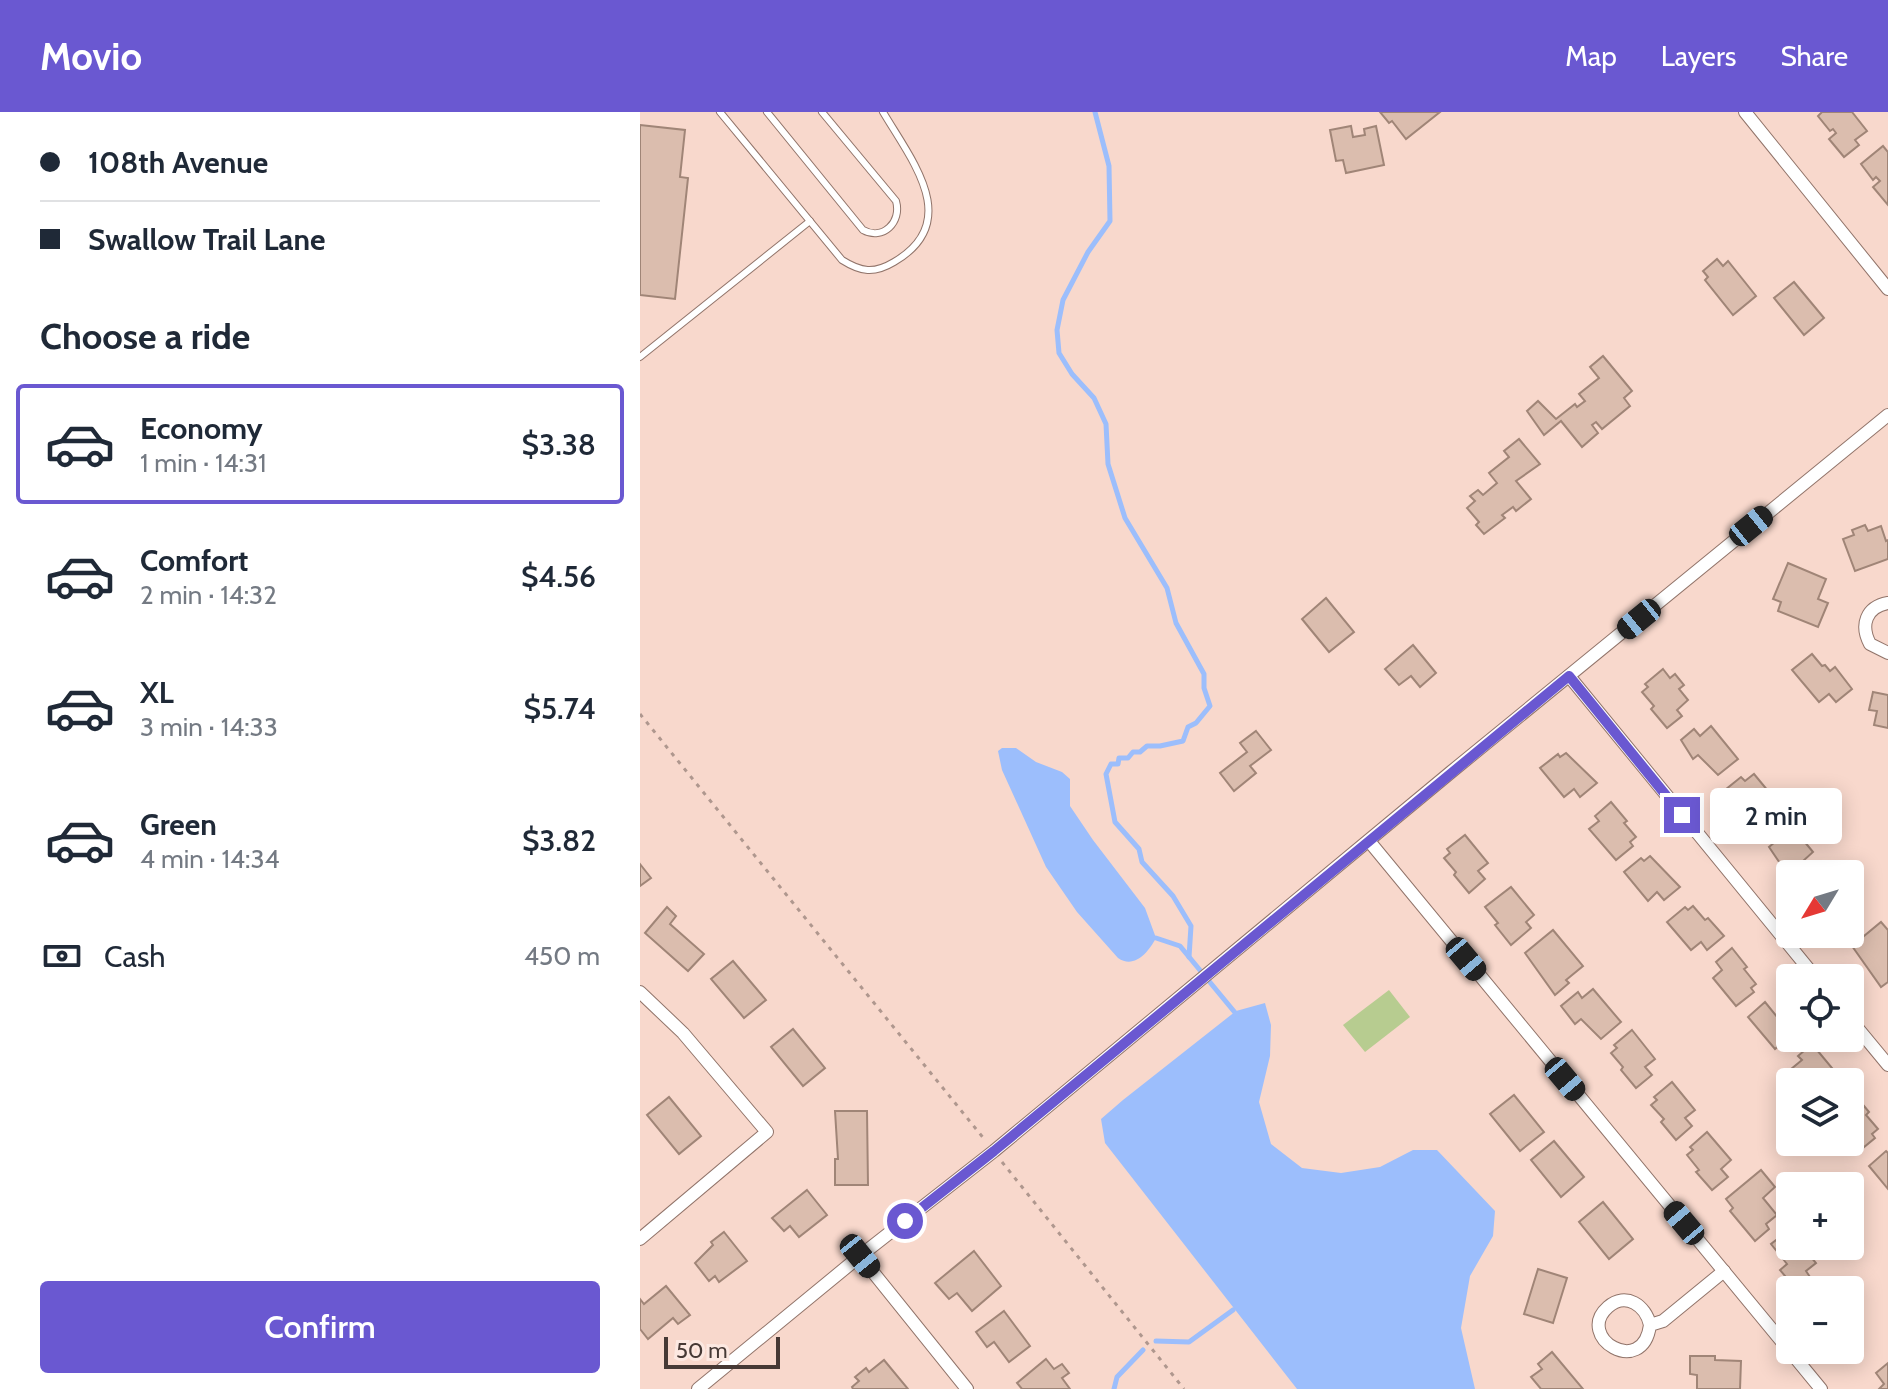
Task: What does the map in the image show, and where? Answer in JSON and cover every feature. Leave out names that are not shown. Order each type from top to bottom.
[{"type":"street","points":[[1745,112],[1888,289]]},
{"type":"street","points":[[698,1389],[994,1151],[1888,415]]},
{"type":"street","points":[[1888,603],[1875,607],[1869,613],[1864,629],[1870,644],[1888,653]]},
{"type":"street","points":[[1569,676],[1805,964]]},
{"type":"street","points":[[1369,841],[1821,1389]]},
{"type":"street","points":[[640,992],[683,1033],[767,1132],[640,1239]]},
{"type":"street","points":[[1864,1036],[1888,1065]]},
{"type":"street","points":[[860,1256],[967,1389]]},
{"type":"street","points":[[1650,1325],[1663,1321],[1724,1271]]},
{"type":"street","points":[[1620,1301],[1637,1304],[1649,1317],[1650,1325],[1645,1342],[1631,1351],[1615,1350],[1608,1346],[1600,1332],[1601,1316],[1620,1301]]},
{"type":"lane","points":[[720,112],[842,260],[856,269],[869,272],[897,261],[921,240],[930,217],[925,189],[883,112]]},
{"type":"lane","points":[[767,112],[863,230],[871,235],[879,234],[896,220],[899,211],[896,201],[822,112]]},
{"type":"lane","points":[[640,357],[810,221]]},
{"type":"path","points":[[640,714],[1184,1389]]},
{"type":"green space","points":[[1389,990],[1410,1017],[1365,1052],[1343,1025]]},
{"type":"water","points":[[1016,748],[1070,779],[1070,806],[1145,908],[1156,938],[1140,958],[1130,962],[1118,958],[1077,912],[1046,867],[1002,770],[998,751]]},
{"type":"water","points":[[1265,1003],[1271,1025],[1270,1056],[1259,1102],[1271,1144],[1302,1168],[1341,1173],[1380,1167],[1413,1150],[1437,1150],[1495,1211],[1493,1236],[1470,1276],[1461,1328],[1475,1389],[1297,1389],[1105,1143],[1101,1119],[1236,1011]]},
{"type":"building","points":[[1380,112],[1440,112],[1406,139],[1392,121],[1389,123]]},
{"type":"building","points":[[1822,112],[1852,112],[1867,131],[1855,140],[1859,145],[1844,157],[1829,139],[1836,133],[1833,129],[1830,131],[1818,116]]},
{"type":"building","points":[[640,125],[685,130],[680,177],[688,178],[675,299],[640,295]]},
{"type":"building","points":[[1351,126],[1353,137],[1365,135],[1364,129],[1376,126],[1384,165],[1346,173],[1343,160],[1336,161],[1330,130]]},
{"type":"building","points":[[1883,146],[1888,152],[1888,205],[1873,187],[1880,181],[1876,177],[1873,180],[1861,164]]},
{"type":"building","points":[[1717,259],[1723,266],[1728,261],[1756,296],[1733,315],[1705,280],[1708,277],[1703,271]]},
{"type":"building","points":[[1794,282],[1824,318],[1804,335],[1774,298]]},
{"type":"building","points":[[1603,356],[1632,391],[1624,398],[1630,406],[1602,429],[1596,422],[1592,425],[1598,433],[1582,447],[1561,421],[1544,435],[1527,411],[1538,401],[1556,419],[1575,404],[1577,407],[1585,401],[1579,394],[1599,378],[1590,367]]},
{"type":"building","points":[[1519,439],[1540,464],[1516,481],[1531,499],[1516,511],[1513,507],[1502,515],[1505,518],[1484,534],[1467,508],[1475,501],[1470,496],[1478,490],[1483,495],[1497,483],[1489,473],[1509,457],[1504,451]]},
{"type":"building","points":[[1865,525],[1868,531],[1881,526],[1888,540],[1888,559],[1855,571],[1843,539],[1854,535],[1852,530]]},
{"type":"building","points":[[1788,563],[1826,579],[1818,599],[1828,603],[1818,627],[1778,611],[1781,602],[1773,599]]},
{"type":"building","points":[[1326,598],[1354,632],[1329,652],[1302,619]]},
{"type":"building","points":[[1413,645],[1436,673],[1420,687],[1411,676],[1399,685],[1385,669]]},
{"type":"building","points":[[1812,654],[1830,671],[1835,667],[1852,689],[1836,702],[1829,694],[1819,702],[1792,670]]},
{"type":"building","points":[[1663,669],[1670,678],[1675,674],[1684,685],[1679,689],[1688,700],[1677,710],[1682,716],[1667,728],[1642,692],[1648,687],[1645,684]]},
{"type":"building","points":[[1873,692],[1888,695],[1888,728],[1874,725],[1877,711],[1869,710]]},
{"type":"building","points":[[1711,726],[1738,759],[1718,775],[1698,755],[1693,759],[1681,740],[1694,729],[1700,736]]},
{"type":"building","points":[[1256,731],[1271,750],[1250,766],[1256,773],[1234,791],[1220,773],[1247,752],[1240,743]]},
{"type":"building","points":[[1566,753],[1597,783],[1580,797],[1574,789],[1564,797],[1540,768],[1558,754],[1560,757]]},
{"type":"building","points":[[1754,774],[1783,809],[1754,833],[1738,814],[1742,811],[1725,790],[1741,777],[1745,781]]},
{"type":"building","points":[[1611,802],[1636,837],[1630,842],[1633,846],[1616,860],[1589,829],[1599,821],[1595,816]]},
{"type":"building","points":[[1790,824],[1813,852],[1804,860],[1778,860],[1769,847],[1775,842],[1772,839]]},
{"type":"building","points":[[1465,835],[1488,863],[1478,871],[1485,879],[1469,893],[1444,858],[1450,853],[1447,849]]},
{"type":"building","points":[[1650,856],[1680,887],[1664,900],[1657,892],[1648,901],[1624,872],[1641,858],[1644,861]]},
{"type":"building","points":[[640,864],[651,878],[640,886]]},
{"type":"building","points":[[1511,887],[1534,915],[1526,922],[1531,928],[1511,945],[1485,907]]},
{"type":"building","points":[[1693,906],[1724,936],[1707,950],[1701,942],[1691,950],[1667,922],[1685,907],[1688,910]]},
{"type":"building","points":[[667,907],[676,916],[670,924],[704,954],[688,971],[645,933]]},
{"type":"building","points":[[1881,922],[1888,930],[1888,982],[1881,987],[1853,948],[1864,948],[1864,936]]},
{"type":"building","points":[[1553,930],[1583,966],[1566,980],[1569,983],[1555,995],[1525,953]]},
{"type":"building","points":[[1732,948],[1756,984],[1751,988],[1754,992],[1736,1006],[1713,978],[1722,970],[1716,962]]},
{"type":"building","points":[[733,961],[766,1000],[744,1018],[711,979]]},
{"type":"building","points":[[1593,989],[1621,1022],[1601,1039],[1581,1019],[1575,1024],[1561,1006],[1578,992],[1582,998]]},
{"type":"building","points":[[1765,1002],[1776,1016],[1775,1049],[1748,1017]]},
{"type":"building","points":[[793,1029],[825,1068],[803,1086],[771,1047]]},
{"type":"building","points":[[1632,1030],[1655,1059],[1645,1067],[1652,1075],[1636,1088],[1611,1053],[1617,1048],[1614,1045]]},
{"type":"building","points":[[1803,1052],[1819,1052],[1832,1068],[1792,1068],[1802,1060],[1798,1056]]},
{"type":"building","points":[[1672,1082],[1695,1110],[1685,1118],[1692,1126],[1676,1140],[1661,1122],[1664,1119],[1651,1105],[1657,1100],[1654,1097]]},
{"type":"building","points":[[1514,1095],[1544,1132],[1520,1151],[1490,1114]]},
{"type":"building","points":[[669,1097],[701,1136],[679,1154],[647,1115]]},
{"type":"building","points":[[1864,1106],[1869,1112],[1866,1115],[1878,1129],[1872,1134],[1875,1138],[1864,1147]]},
{"type":"building","points":[[835,1111],[867,1111],[868,1185],[835,1185],[835,1159],[838,1159]]},
{"type":"building","points":[[1707,1132],[1731,1160],[1721,1169],[1728,1177],[1712,1190],[1696,1172],[1699,1170],[1687,1155],[1693,1150],[1690,1147]]},
{"type":"building","points":[[1554,1141],[1584,1177],[1561,1197],[1531,1160]]},
{"type":"building","points":[[1886,1151],[1888,1153],[1888,1189],[1869,1166]]},
{"type":"building","points":[[1761,1170],[1775,1187],[1763,1198],[1776,1216],[1766,1224],[1769,1229],[1755,1241],[1730,1211],[1733,1208],[1726,1199]]},
{"type":"building","points":[[807,1190],[827,1215],[799,1237],[790,1226],[784,1231],[772,1218]]},
{"type":"building","points":[[1603,1202],[1633,1239],[1609,1259],[1579,1222]]},
{"type":"building","points":[[724,1232],[747,1261],[719,1282],[715,1276],[709,1281],[695,1263],[713,1245],[711,1242]]},
{"type":"building","points":[[974,1251],[1001,1286],[972,1311],[957,1293],[949,1299],[935,1283]]},
{"type":"building","points":[[1784,1260],[1814,1260],[1816,1263],[1806,1271],[1809,1276],[1785,1276],[1780,1270],[1787,1264]]},
{"type":"building","points":[[1538,1269],[1567,1278],[1553,1323],[1524,1314]]},
{"type":"building","points":[[666,1286],[690,1315],[678,1324],[673,1318],[648,1339],[640,1329],[640,1299],[644,1304]]},
{"type":"building","points":[[1004,1311],[1030,1346],[1009,1362],[994,1342],[987,1347],[976,1332]]},
{"type":"building","points":[[1552,1352],[1583,1389],[1541,1389],[1531,1377],[1542,1369],[1538,1364]]},
{"type":"building","points":[[1690,1356],[1715,1356],[1715,1360],[1741,1361],[1740,1389],[1697,1389],[1697,1375],[1690,1374]]},
{"type":"building","points":[[1046,1359],[1054,1369],[1062,1364],[1069,1373],[1062,1378],[1070,1389],[1022,1389],[1017,1383]]},
{"type":"building","points":[[884,1360],[908,1389],[853,1389],[859,1381],[855,1377],[866,1368],[869,1372]]},
{"type":"building","points":[[1888,1363],[1888,1389],[1879,1389],[1884,1384],[1876,1373]]},
{"type":"waterway","points":[[1095,112],[1109,166],[1110,221],[1088,252],[1063,300],[1057,330],[1059,353],[1072,374],[1094,398],[1106,424],[1108,464],[1125,518],[1167,588],[1176,623],[1204,674],[1204,688],[1210,706],[1196,723],[1188,727],[1183,741],[1147,746],[1140,752],[1133,752],[1128,758],[1119,758],[1118,764],[1111,764],[1106,774],[1115,822],[1139,849],[1142,862],[1173,896],[1191,926],[1189,957]]},
{"type":"waterway","points":[[1156,938],[1180,946],[1237,1015]]},
{"type":"waterway","points":[[1156,1341],[1189,1342],[1233,1310]]},
{"type":"waterway","points":[[1114,1389],[1117,1377],[1143,1350]]},
{"type":"route","points":[[905,1221],[1569,676],[1682,815]]}]
